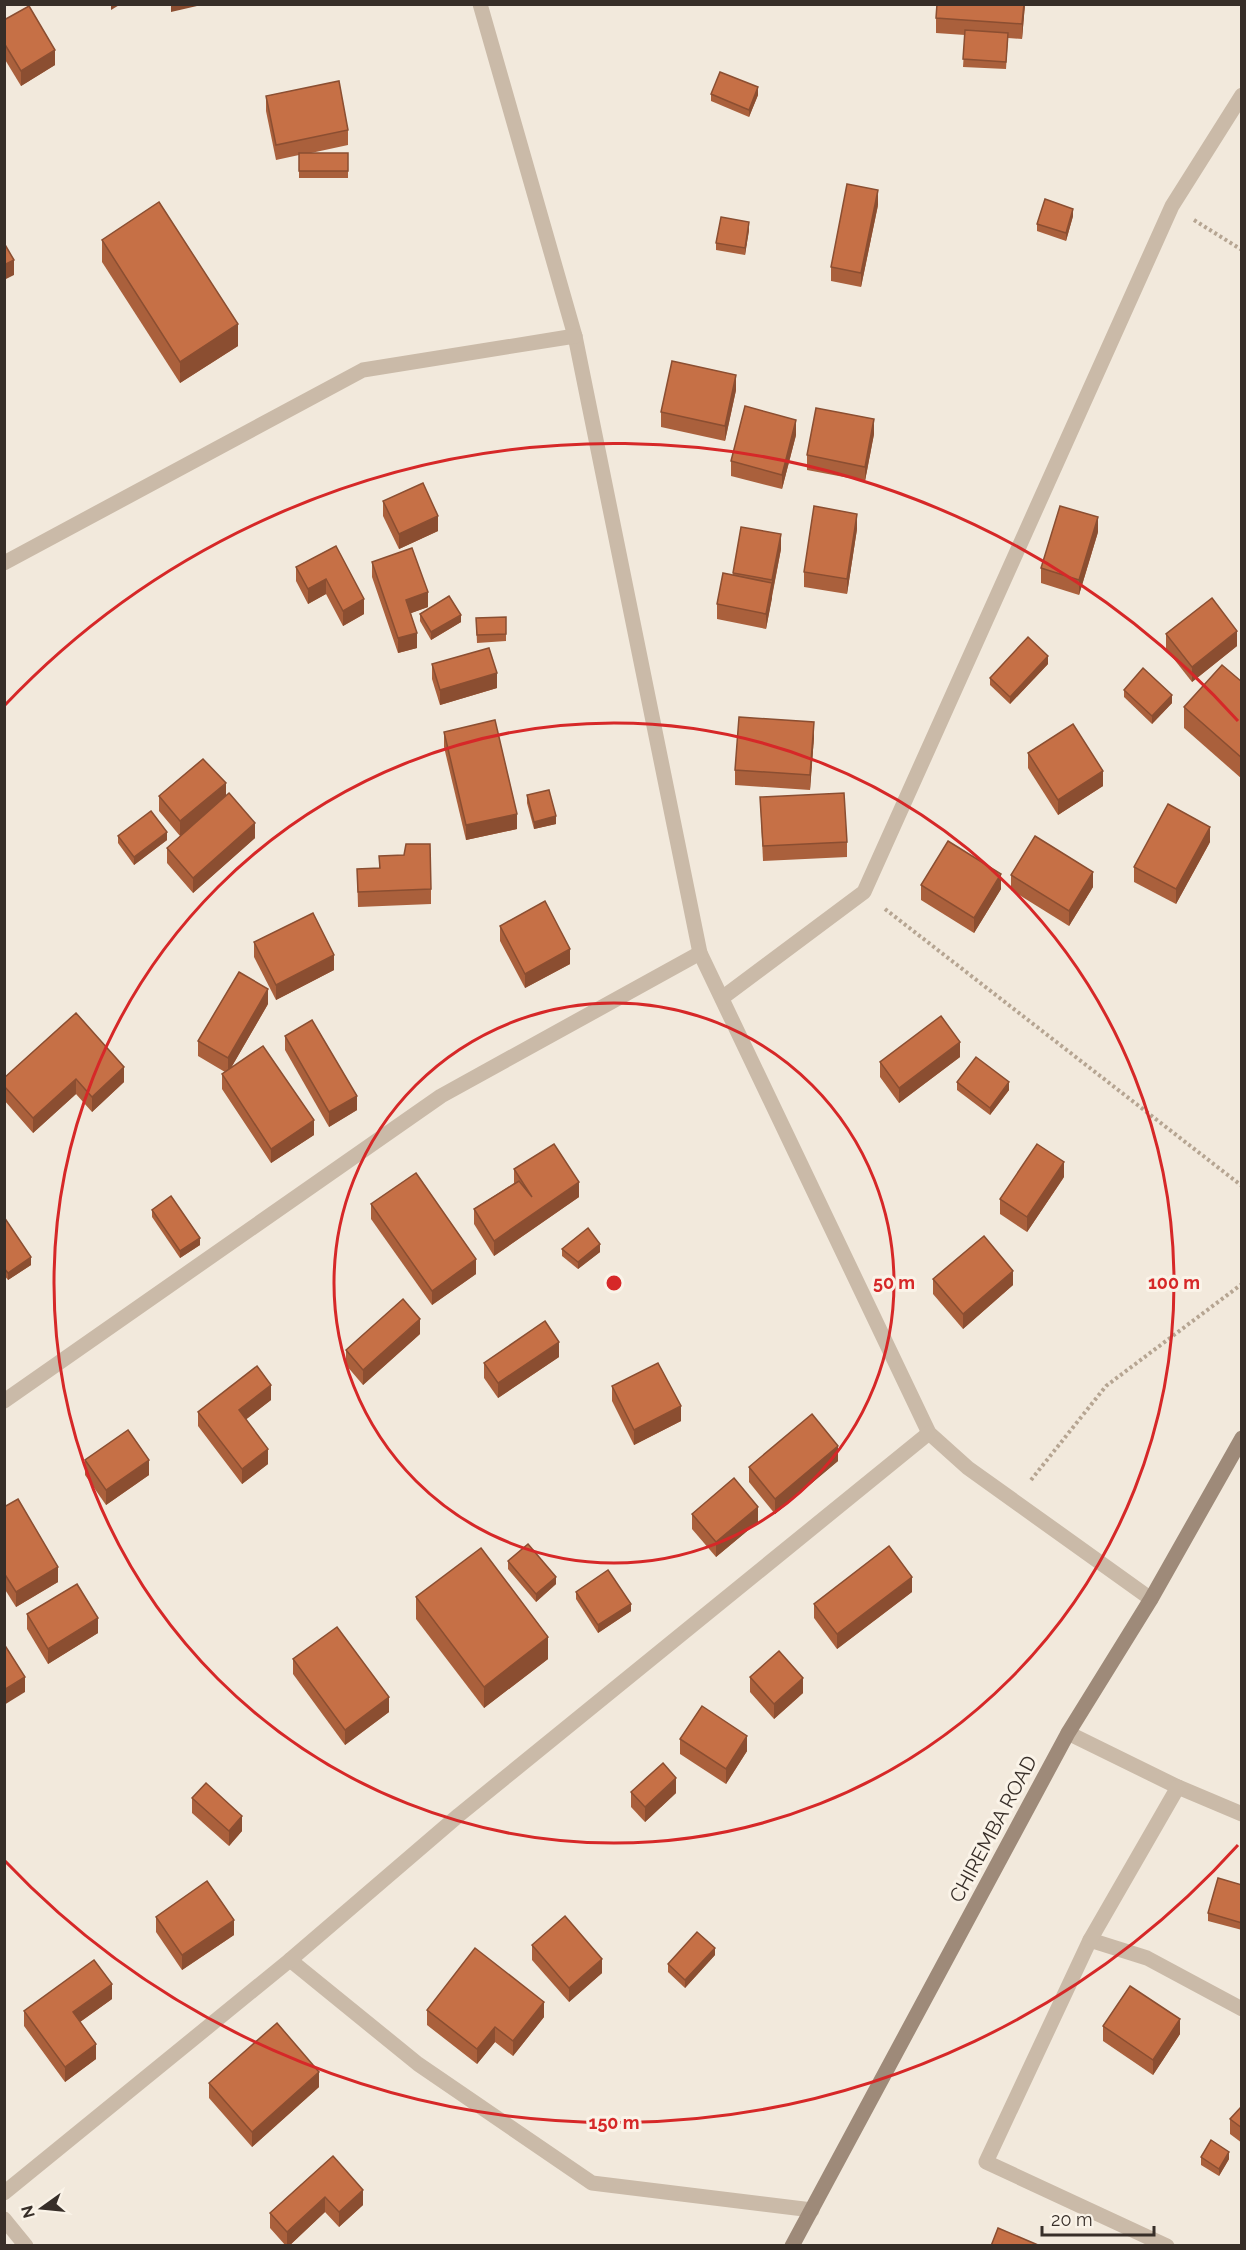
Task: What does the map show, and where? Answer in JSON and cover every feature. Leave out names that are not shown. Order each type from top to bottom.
[{"type":"main road","name":"CHIREMBA ROAD","points":[[792,2246],[1068,1734],[1151,1599],[1242,1437]]},
{"type":"street","points":[[480,4],[575,336],[700,953],[929,1433],[968,1468],[1151,1599]]},
{"type":"street","points":[[722,998],[864,892],[1172,206],[1242,95]]},
{"type":"street","points":[[4,563],[363,370],[575,336]]},
{"type":"street","points":[[4,1401],[441,1096],[700,953]]},
{"type":"street","points":[[4,2193],[290,1960],[468,1808],[929,1433]]},
{"type":"street","points":[[1068,1734],[1178,1787],[1242,1814]]},
{"type":"street","points":[[1167,2246],[986,2162],[1090,1940],[1178,1787]]},
{"type":"street","points":[[1090,1940],[1147,1958],[1242,2009]]},
{"type":"street","points":[[290,1960],[418,2064],[592,2183],[812,2210]]},
{"type":"street","points":[[4,2219],[26,2246]]},
{"type":"path","points":[[1172,206],[1242,250]]},
{"type":"path","points":[[864,892],[1242,1186]]},
{"type":"path","points":[[1014,1502],[1106,1386],[1242,1284]]},
{"type":"building","points":[[937,4],[1024,4],[1022,24],[936,18]]},
{"type":"building","points":[[29,6],[55,50],[21,71],[4,43],[4,20]]},
{"type":"building","points":[[965,30],[1008,33],[1006,62],[963,59]]},
{"type":"building","points":[[720,72],[758,87],[749,110],[711,94]]},
{"type":"building","points":[[339,81],[348,130],[276,145],[266,96]]},
{"type":"building","points":[[299,153],[348,153],[348,171],[299,171]]},
{"type":"building","points":[[847,184],[878,190],[861,273],[831,267]]},
{"type":"building","points":[[1045,199],[1073,209],[1066,233],[1037,224]]},
{"type":"building","points":[[159,202],[238,324],[180,362],[102,240]]},
{"type":"building","points":[[721,217],[749,222],[745,248],[716,243]]},
{"type":"building","points":[[4,243],[14,260],[4,265]]},
{"type":"building","points":[[672,361],[736,375],[725,426],[661,412]]},
{"type":"building","points":[[745,406],[796,420],[782,475],[731,461]]},
{"type":"building","points":[[816,408],[874,419],[865,467],[807,455]]},
{"type":"building","points":[[423,483],[438,516],[399,534],[383,501]]},
{"type":"building","points":[[814,506],[857,514],[847,579],[804,572]]},
{"type":"building","points":[[1060,506],[1098,517],[1079,580],[1041,568]]},
{"type":"building","points":[[741,527],[781,534],[772,580],[733,573]]},
{"type":"building","points":[[336,546],[364,599],[343,611],[326,579],[308,589],[296,567]]},
{"type":"building","points":[[412,548],[428,592],[406,600],[417,633],[398,638],[372,562]]},
{"type":"building","points":[[723,573],[772,583],[766,614],[717,604]]},
{"type":"building","points":[[449,596],[461,615],[431,632],[420,614]]},
{"type":"building","points":[[1212,598],[1237,631],[1192,667],[1166,634]]},
{"type":"building","points":[[506,617],[506,634],[477,635],[476,618]]},
{"type":"building","points":[[1028,637],[1048,656],[1010,697],[990,678]]},
{"type":"building","points":[[489,648],[497,673],[440,690],[432,664]]},
{"type":"building","points":[[1222,665],[1242,682],[1242,758],[1184,707]]},
{"type":"building","points":[[1143,668],[1172,695],[1152,716],[1124,690]]},
{"type":"building","points":[[739,717],[814,722],[810,775],[735,770]]},
{"type":"building","points":[[495,720],[517,814],[466,825],[444,732]]},
{"type":"building","points":[[1073,724],[1103,771],[1058,800],[1028,753]]},
{"type":"building","points":[[203,759],[226,783],[180,821],[159,796]]},
{"type":"building","points":[[549,790],[556,816],[534,822],[527,795]]},
{"type":"building","points":[[229,793],[255,823],[193,878],[167,848]]},
{"type":"building","points":[[844,793],[847,842],[763,846],[760,797]]},
{"type":"building","points":[[1168,804],[1210,827],[1176,889],[1134,867]]},
{"type":"building","points":[[151,811],[167,832],[134,857],[118,836]]},
{"type":"building","points":[[1035,836],[1093,872],[1069,911],[1011,875]]},
{"type":"building","points":[[948,841],[1001,874],[974,918],[921,885]]},
{"type":"building","points":[[406,844],[430,844],[431,889],[358,892],[357,869],[380,868],[379,856],[404,855]]},
{"type":"building","points":[[545,901],[570,949],[525,974],[500,926]]},
{"type":"building","points":[[313,913],[334,955],[276,985],[254,942]]},
{"type":"building","points":[[239,972],[268,989],[228,1058],[198,1041]]},
{"type":"building","points":[[76,1013],[124,1067],[92,1097],[76,1079],[33,1118],[4,1086],[4,1078]]},
{"type":"building","points":[[941,1016],[960,1042],[899,1088],[880,1062]]},
{"type":"building","points":[[312,1020],[357,1096],[329,1112],[285,1036]]},
{"type":"building","points":[[263,1046],[314,1120],[271,1149],[222,1074]]},
{"type":"building","points":[[976,1057],[1009,1082],[990,1108],[957,1082]]},
{"type":"building","points":[[554,1144],[579,1182],[494,1241],[474,1209],[519,1181],[532,1197],[514,1169]]},
{"type":"building","points":[[1037,1144],[1064,1162],[1027,1217],[1000,1199]]},
{"type":"building","points":[[416,1173],[476,1259],[432,1291],[371,1204]]},
{"type":"building","points":[[171,1196],[200,1238],[180,1251],[152,1210]]},
{"type":"building","points":[[4,1217],[31,1257],[8,1273],[4,1268]]},
{"type":"building","points":[[588,1228],[600,1244],[578,1262],[562,1249]]},
{"type":"building","points":[[984,1236],[1013,1271],[963,1314],[933,1279]]},
{"type":"building","points":[[403,1299],[420,1319],[363,1370],[346,1350]]},
{"type":"building","points":[[545,1321],[559,1342],[498,1383],[484,1363]]},
{"type":"building","points":[[658,1363],[681,1406],[634,1430],[612,1386]]},
{"type":"building","points":[[257,1366],[271,1385],[239,1410],[268,1449],[242,1469],[198,1412]]},
{"type":"building","points":[[812,1414],[838,1446],[775,1499],[749,1467]]},
{"type":"building","points":[[128,1430],[149,1460],[106,1490],[85,1460]]},
{"type":"building","points":[[734,1478],[758,1507],[716,1542],[692,1514]]},
{"type":"building","points":[[18,1499],[58,1567],[16,1592],[4,1573],[4,1507]]},
{"type":"building","points":[[528,1544],[556,1577],[536,1594],[508,1561]]},
{"type":"building","points":[[889,1546],[912,1577],[837,1634],[814,1604]]},
{"type":"building","points":[[481,1548],[548,1637],[484,1687],[416,1597]]},
{"type":"building","points":[[608,1570],[631,1604],[598,1625],[576,1592]]},
{"type":"building","points":[[77,1584],[98,1618],[48,1649],[27,1614]]},
{"type":"building","points":[[337,1627],[389,1697],[345,1730],[293,1659]]},
{"type":"building","points":[[4,1644],[25,1677],[4,1690]]},
{"type":"building","points":[[779,1651],[803,1678],[774,1704],[750,1677]]},
{"type":"building","points":[[702,1706],[747,1736],[726,1769],[680,1739]]},
{"type":"building","points":[[663,1763],[676,1778],[645,1807],[631,1792]]},
{"type":"building","points":[[206,1783],[242,1816],[229,1831],[192,1798]]},
{"type":"building","points":[[1218,1878],[1242,1885],[1242,1923],[1208,1913]]},
{"type":"building","points":[[207,1881],[234,1920],[182,1955],[156,1917]]},
{"type":"building","points":[[565,1916],[602,1959],[569,1988],[532,1945]]},
{"type":"building","points":[[697,1932],[715,1948],[685,1980],[668,1964]]},
{"type":"building","points":[[475,1948],[544,2002],[513,2041],[495,2027],[477,2049],[427,2010]]},
{"type":"building","points":[[94,1960],[112,1984],[73,2012],[96,2044],[65,2067],[24,2011]]},
{"type":"building","points":[[1130,1986],[1180,2019],[1153,2060],[1103,2026]]},
{"type":"building","points":[[277,2023],[319,2072],[252,2132],[209,2083]]},
{"type":"building","points":[[1242,2106],[1242,2128],[1230,2119]]},
{"type":"building","points":[[1211,2140],[1229,2152],[1219,2169],[1201,2157]]},
{"type":"building","points":[[333,2156],[363,2190],[339,2212],[325,2197],[287,2232],[270,2213]]},
{"type":"building","points":[[998,2228],[1038,2245],[991,2246]]}]
